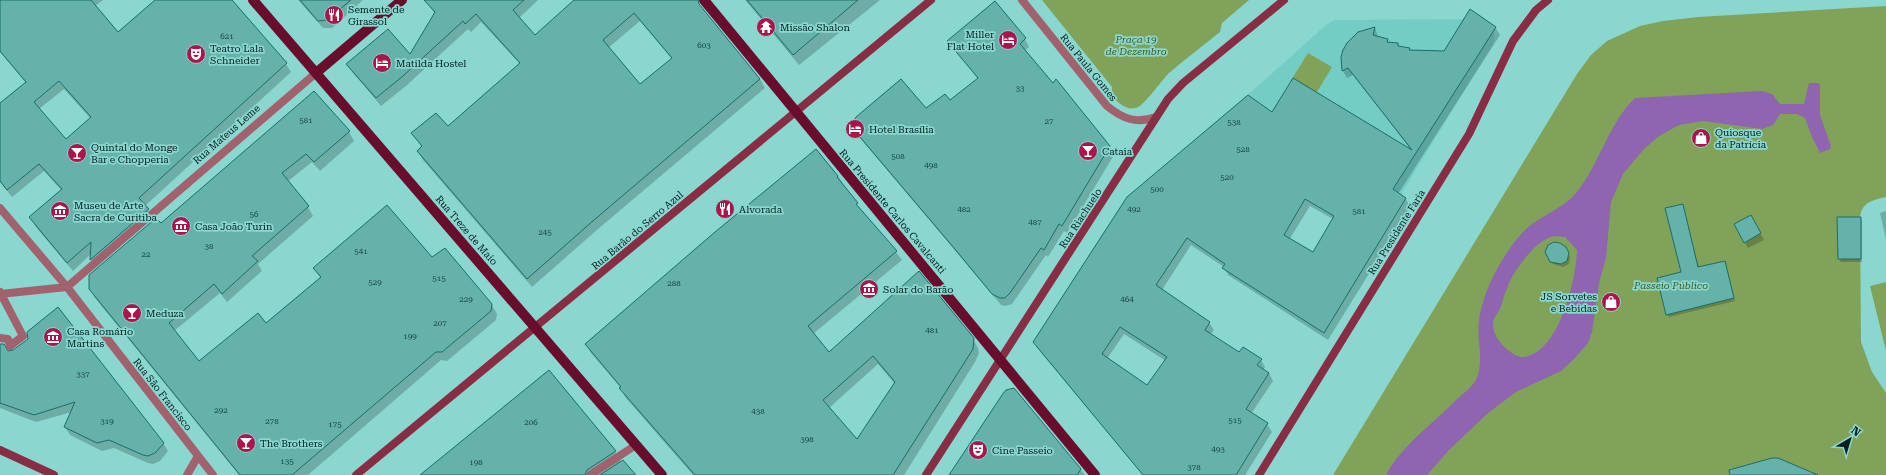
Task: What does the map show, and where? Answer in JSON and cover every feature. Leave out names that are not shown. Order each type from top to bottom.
[{"type":"main road","name":"Rua Treze de Maio","points":[[253,0],[662,475]]},
{"type":"main road","name":"Rua Mateus Leme","points":[[316,73],[402,0]]},
{"type":"main road","name":"Rua Presidente Carlos Cavalcanti","points":[[704,0],[1095,475]]},
{"type":"street","name":"Rua Barão do Serro Azul","points":[[356,475],[931,0]]},
{"type":"street","name":"Rua Paula Gomes","points":[[1022,0],[1107,106],[1116,114],[1135,121],[1156,117]]},
{"type":"street","name":"Rua Riachuelo","points":[[926,475],[1168,99],[1182,83],[1284,0]]},
{"type":"street","points":[[1536,10],[1540,0]]},
{"type":"street","name":"Rua Presidente Faria","points":[[1259,475],[1469,134],[1513,41],[1536,10],[1548,0]]},
{"type":"street","name":"Rua Mateus Leme","points":[[67,287],[316,73]]},
{"type":"street","name":"Rua São Francisco","points":[[0,208],[67,287],[213,475]]},
{"type":"street","points":[[0,338],[8,339],[10,346],[23,336],[0,293],[67,287]]},
{"type":"street","points":[[590,475],[636,445]]},
{"type":"street","points":[[0,450],[54,475]]},
{"type":"street","points":[[187,475],[198,456]]},
{"type":"shaded area","points":[[1481,19],[1493,30],[1495,37],[1493,44],[1395,204],[1240,102],[1326,25],[1334,20]]},
{"type":"shaded area","points":[[1809,83],[1818,83],[1820,85],[1820,115],[1831,146],[1830,149],[1820,153],[1805,118],[1797,114],[1780,114],[1773,125],[1762,129],[1703,121],[1679,125],[1659,136],[1644,149],[1623,174],[1611,202],[1606,258],[1599,283],[1592,332],[1588,343],[1561,371],[1516,392],[1488,413],[1449,450],[1427,475],[1386,475],[1400,454],[1409,444],[1474,383],[1478,376],[1480,360],[1478,329],[1480,313],[1495,272],[1512,245],[1526,229],[1566,203],[1576,193],[1592,170],[1618,120],[1635,98],[1762,91],[1772,94],[1780,104],[1804,104]],"holes":[[[1554,236],[1565,237],[1577,250],[1573,278],[1564,312],[1557,328],[1548,342],[1537,352],[1525,357],[1518,356],[1508,350],[1499,341],[1495,334],[1493,322],[1500,309],[1513,275],[1526,257],[1547,238]]]},
{"type":"green space","name":"Praça 19 de Dezembro","points":[[1042,0],[1249,0],[1222,23],[1220,32],[1169,73],[1141,105],[1134,108],[1127,108],[1120,104],[1112,96],[1112,87]]},
{"type":"green space","name":"Passeio Público","points":[[1886,6],[1886,197],[1869,202],[1863,208],[1860,217],[1861,342],[1872,372],[1886,393],[1886,475],[1333,475],[1577,74],[1591,55],[1607,41],[1640,26],[1663,21],[1698,17]]},
{"type":"green space","points":[[1308,53],[1332,67],[1314,97],[1290,82]]},
{"type":"green space","points":[[1886,282],[1886,351],[1870,286]]},
{"type":"building","points":[[0,0],[91,0],[118,32],[155,0],[232,0],[287,63],[139,198],[149,209],[90,260],[91,242],[67,263],[29,217],[62,189],[39,164],[7,190],[0,181],[0,103],[26,82],[0,51]],"holes":[[[59,81],[91,117],[66,139],[34,102]]]},
{"type":"building","points":[[300,0],[351,0],[327,20],[318,21]]},
{"type":"building","points":[[424,0],[524,0],[513,10],[535,35],[574,0],[698,0],[699,4],[760,79],[527,279],[417,151],[422,146],[411,133],[436,113],[448,126],[520,63],[476,14],[465,24],[463,21],[403,76],[376,98],[346,64],[388,29],[410,54],[435,12]],"holes":[[[634,13],[672,58],[640,84],[603,40]]]},
{"type":"building","points":[[747,0],[858,0],[793,55]]},
{"type":"building","points":[[995,1],[1026,38],[1020,44],[1053,83],[1056,79],[1110,146],[1062,226],[1059,224],[1044,250],[1041,248],[1005,298],[1000,298],[992,294],[854,130],[852,124],[856,117],[901,79],[926,108],[945,94],[950,100],[978,78],[947,41]]},
{"type":"building","points":[[1470,9],[1496,27],[1393,189],[1406,198],[1324,333],[1222,268],[1225,264],[1187,238],[1156,285],[1210,322],[1205,330],[1239,352],[1243,347],[1262,359],[1257,365],[1269,373],[1246,409],[1268,423],[1236,475],[1143,475],[1033,342],[1127,197],[1248,95],[1272,112],[1293,78],[1412,150],[1348,68],[1342,71],[1341,57],[1343,50],[1347,43],[1358,32],[1375,27],[1373,35],[1388,39],[1387,42],[1398,43],[1398,46],[1410,48],[1409,50],[1444,51]],"holes":[[[1305,199],[1334,216],[1313,252],[1284,235]],[[1120,327],[1167,357],[1147,385],[1102,354]]]},
{"type":"building","points":[[314,91],[350,131],[314,162],[306,154],[282,173],[309,206],[252,256],[258,261],[222,294],[214,284],[169,323],[199,361],[258,313],[266,323],[321,277],[313,268],[387,205],[432,257],[445,248],[492,304],[491,311],[442,352],[436,352],[292,475],[240,475],[89,289],[89,275],[156,218],[161,223]]},
{"type":"building","points":[[816,149],[858,203],[856,204],[897,251],[808,326],[829,352],[919,271],[974,338],[973,349],[893,475],[695,475],[619,388],[621,387],[585,344],[715,232]],"holes":[[[873,356],[895,382],[857,439],[823,400]]]},
{"type":"building","points":[[1683,204],[1698,267],[1725,261],[1734,298],[1666,315],[1657,278],[1681,272],[1665,208]]},
{"type":"building","points":[[1751,215],[1761,233],[1744,243],[1734,224]]},
{"type":"building","points":[[1837,217],[1861,217],[1861,259],[1838,259]]},
{"type":"building","points":[[1554,242],[1560,243],[1566,247],[1569,253],[1567,261],[1561,264],[1550,262],[1545,252],[1548,245]]},
{"type":"building","points":[[58,307],[164,443],[155,453],[148,456],[143,455],[109,440],[97,443],[64,427],[75,402],[34,415],[0,403],[0,344],[4,344],[8,351],[13,350],[28,339],[27,332]]},
{"type":"building","points":[[549,370],[616,451],[587,470],[585,475],[420,475]]},
{"type":"building","points":[[1014,388],[1081,469],[1077,475],[949,475],[1002,395],[1006,390]]},
{"type":"building","points":[[1772,458],[1778,458],[1818,475],[1730,475],[1729,470]]},
{"type":"building","points":[[623,460],[636,475],[600,475]]},
{"type":"place","name":"Semente de Girassol","points":[[334,15]]},
{"type":"place","name":"Missão Shalon","points":[[766,27]]},
{"type":"place","name":"Miller Flat Hotel","points":[[1008,40]]},
{"type":"place","name":"Teatro Lala Schneider","points":[[196,54]]},
{"type":"place","name":"Matilda Hostel","points":[[382,63]]},
{"type":"place","name":"Hotel Brasília","points":[[855,129]]},
{"type":"place","name":"Quiosque da Patrícia","points":[[1701,138]]},
{"type":"place","name":"Cataia","points":[[1088,151]]},
{"type":"place","name":"Quintal do Monge Bar e Chopperia","points":[[77,153]]},
{"type":"place","name":"Alvorada","points":[[725,209]]},
{"type":"place","name":"Museu de Arte Sacra de Curitiba","points":[[60,211]]},
{"type":"place","name":"Casa João Turin","points":[[181,226]]},
{"type":"place","name":"Solar do Barão","points":[[869,289]]},
{"type":"place","name":"JS Sorvetes e Bebidas","points":[[1611,302]]},
{"type":"place","name":"Meduza","points":[[132,313]]},
{"type":"place","name":"Casa Romário Martins","points":[[53,337]]},
{"type":"place","name":"The Brothers","points":[[246,443]]},
{"type":"place","name":"Cine Passeio","points":[[978,450]]}]
